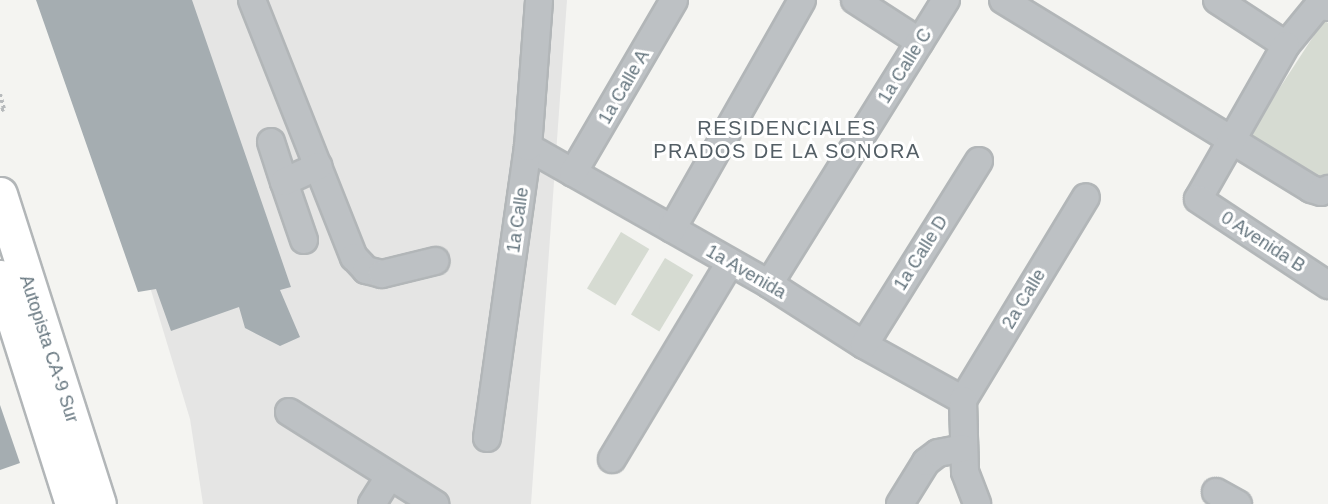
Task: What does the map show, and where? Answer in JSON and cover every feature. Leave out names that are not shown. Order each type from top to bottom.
[{"type":"highway","name":"Autopista CA-9 Sur","points":[[0,194],[99,504]]},
{"type":"highway","name":"Autopista CA-9 Sur","points":[[0,277],[72,504]]},
{"type":"street","points":[[252,0],[354,258],[366,270],[382,274],[435,261]]},
{"type":"street","name":"1a Calle","points":[[487,438],[528,147],[539,0]]},
{"type":"street","name":"1a Calle A","points":[[573,173],[674,0]]},
{"type":"street","points":[[672,228],[802,0]]},
{"type":"street","points":[[855,0],[921,42]]},
{"type":"street","name":"1a Calle C","points":[[769,284],[946,0]]},
{"type":"street","points":[[1003,0],[1311,189],[1321,192],[1328,189]]},
{"type":"street","points":[[1217,0],[1286,45]]},
{"type":"street","points":[[1231,142],[1286,45],[1318,6],[1328,7]]},
{"type":"street","points":[[271,142],[304,240]]},
{"type":"street","name":"0 Avenida B","points":[[1231,142],[1198,199],[1328,285]]},
{"type":"street","name":"1a Avenida","points":[[528,147],[769,284],[864,345],[963,400]]},
{"type":"street","name":"1a Calle D","points":[[864,345],[979,161]]},
{"type":"street","points":[[284,182],[319,166]]},
{"type":"street","name":"2a Calle","points":[[963,400],[1086,197]]},
{"type":"street","points":[[612,459],[730,263]]},
{"type":"street","points":[[963,400],[965,472],[977,504]]},
{"type":"street","points":[[289,411],[389,477],[435,504]]},
{"type":"street","points":[[900,504],[926,462],[938,453],[963,448]]},
{"type":"street","points":[[372,504],[389,477]]},
{"type":"path","points":[[0,94],[4,109],[0,111]]},
{"type":"shaded area","points":[[63,0],[567,0],[531,504],[203,504],[190,419]]},
{"type":"shaded area","points":[[1324,20],[1328,23],[1328,177],[1324,183],[1249,135]]},
{"type":"shaded area","points":[[621,232],[649,249],[615,306],[587,289]]},
{"type":"shaded area","points":[[665,258],[693,275],[659,332],[631,315]]},
{"type":"building","points":[[36,0],[192,0],[291,287],[280,290],[300,337],[280,346],[245,328],[239,307],[171,331],[156,289],[138,292]]},
{"type":"building","points":[[0,405],[20,463],[0,470]]},
{"type":"district","name":"RESIDENCIALES PRADOS DE LA SONORA","points":[[787,140]]}]
